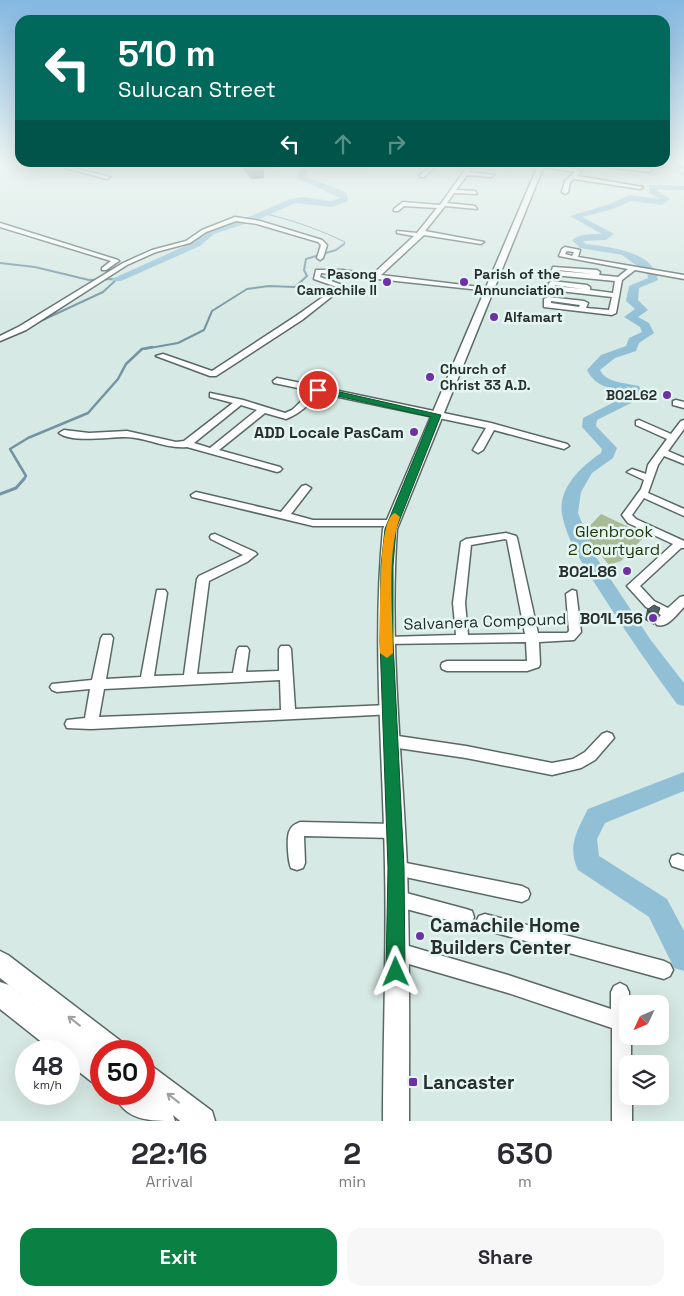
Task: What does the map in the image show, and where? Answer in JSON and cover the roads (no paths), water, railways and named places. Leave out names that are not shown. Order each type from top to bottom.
[{"type":"main road","points":[[396,1121],[396,868],[386,641],[391,530],[436,415],[520,215]]},
{"type":"main road","points":[[0,963],[99,1040]]},
{"type":"main road","points":[[0,994],[90,1065]]},
{"type":"main road","points":[[155,1085],[202,1121]]},
{"type":"main road","points":[[141,1105],[162,1121]]},
{"type":"street","points":[[375,276],[404,254],[435,215]]},
{"type":"street","points":[[0,339],[23,328],[96,279],[125,264],[154,251],[188,242],[204,231],[235,219],[258,222],[320,241],[324,245],[321,255]]},
{"type":"street","points":[[0,225],[116,261],[96,279]]},
{"type":"street","points":[[398,232],[481,242]]},
{"type":"street","points":[[603,263],[609,255]]},
{"type":"street","points":[[574,258],[684,277]]},
{"type":"street","points":[[595,277],[597,272],[556,268],[554,273],[595,277],[619,279],[634,268]]},
{"type":"street","points":[[160,356],[213,374],[299,318],[342,286],[316,278],[316,272],[342,272],[488,290]]},
{"type":"street","points":[[582,309],[612,313],[619,279]]},
{"type":"street","points":[[586,292],[616,295]]},
{"type":"street","points":[[277,381],[491,426],[564,446]]},
{"type":"street","points":[[213,395],[262,410],[291,415],[318,390]]},
{"type":"street","points":[[187,444],[240,402]]},
{"type":"street","points":[[212,451],[262,410]]},
{"type":"street","points":[[639,423],[672,438]]},
{"type":"street","points":[[684,423],[653,465],[646,489],[627,515],[632,521],[682,544],[633,586],[665,618],[684,600]]},
{"type":"street","points":[[478,450],[491,426]]},
{"type":"street","points":[[64,432],[89,436],[127,434],[176,445],[187,444],[277,469]]},
{"type":"street","points":[[662,452],[684,461]]},
{"type":"street","points":[[632,472],[648,478]]},
{"type":"street","points":[[284,516],[306,488]]},
{"type":"street","points":[[196,494],[319,523],[391,530]]},
{"type":"street","points":[[643,494],[682,510]]},
{"type":"street","points":[[447,666],[527,666],[534,664],[532,636],[514,540],[506,536],[466,542],[458,594],[458,619],[463,639]]},
{"type":"street","points":[[190,679],[203,579],[243,560],[251,554],[215,537]]},
{"type":"street","points":[[147,681],[161,593]]},
{"type":"street","name":"Salvanera Compound","points":[[386,641],[574,635],[576,632],[572,594]]},
{"type":"street","points":[[91,724],[107,638]]},
{"type":"street","points":[[285,649],[288,715]]},
{"type":"street","points":[[239,677],[243,650]]},
{"type":"street","points":[[58,687],[147,681],[286,676]]},
{"type":"street","points":[[72,724],[389,710]]},
{"type":"street","points":[[391,741],[466,752],[552,769],[576,764],[590,756],[607,738]]},
{"type":"street","points":[[297,863],[296,833],[300,829],[394,831]]},
{"type":"street","points":[[396,868],[522,894]]},
{"type":"street","points":[[395,898],[466,917]]},
{"type":"street","points":[[486,922],[664,970]]},
{"type":"street","points":[[395,951],[508,984],[619,1021]]},
{"type":"street","points":[[621,1045],[622,1121]]},
{"type":"waterway","points":[[117,279],[197,244],[211,232],[260,215]]},
{"type":"waterway","points":[[271,215],[314,229],[345,242],[344,245]]},
{"type":"waterway","points":[[577,215],[574,216],[609,234],[606,237],[584,237],[577,240],[583,246],[625,252],[652,272],[653,280],[634,286],[632,301],[642,310],[630,317],[645,325],[648,333],[633,341],[632,348],[610,355],[593,370],[597,378],[612,385],[634,389],[638,396],[590,418],[589,427],[610,448],[608,455],[586,470],[573,492],[570,513],[587,557],[643,644],[684,698]]},
{"type":"waterway","points":[[144,349],[178,343],[204,330],[212,311],[247,289],[269,286],[295,287],[307,276],[304,270],[306,259],[336,250],[344,244]]},
{"type":"waterway","points":[[0,263],[35,267],[89,280],[116,279]]},
{"type":"waterway","points":[[32,325],[103,292],[117,279]]},
{"type":"waterway","points":[[23,480],[26,476],[10,449],[28,438],[88,413],[118,379],[126,364],[142,349],[152,347]]},
{"type":"waterway","points":[[0,494],[16,488],[24,479]]},
{"type":"waterway","points":[[684,781],[596,816],[585,839],[587,862],[658,908],[684,958]]},
{"type":"place","name":"Pasong Camachile ll","points":[[387,282]]},
{"type":"place","name":"Parish of the Annunciation","points":[[464,282]]},
{"type":"place","name":"Alfamart","points":[[494,317]]},
{"type":"place","name":"Church of Christ 33 A.D.","points":[[430,377]]},
{"type":"place","name":"B02L62","points":[[667,395]]},
{"type":"place","name":"ADD Locale PasCam","points":[[414,432]]},
{"type":"place","name":"B02L86","points":[[627,571]]},
{"type":"place","name":"B01L156","points":[[653,618]]},
{"type":"place","name":"Camachile Home Builders Center","points":[[420,936]]},
{"type":"place","name":"Lancaster","points":[[413,1082]]},
{"type":"park label","name":"Glenbrook 2 Courtyard","points":[[614,540]]}]
